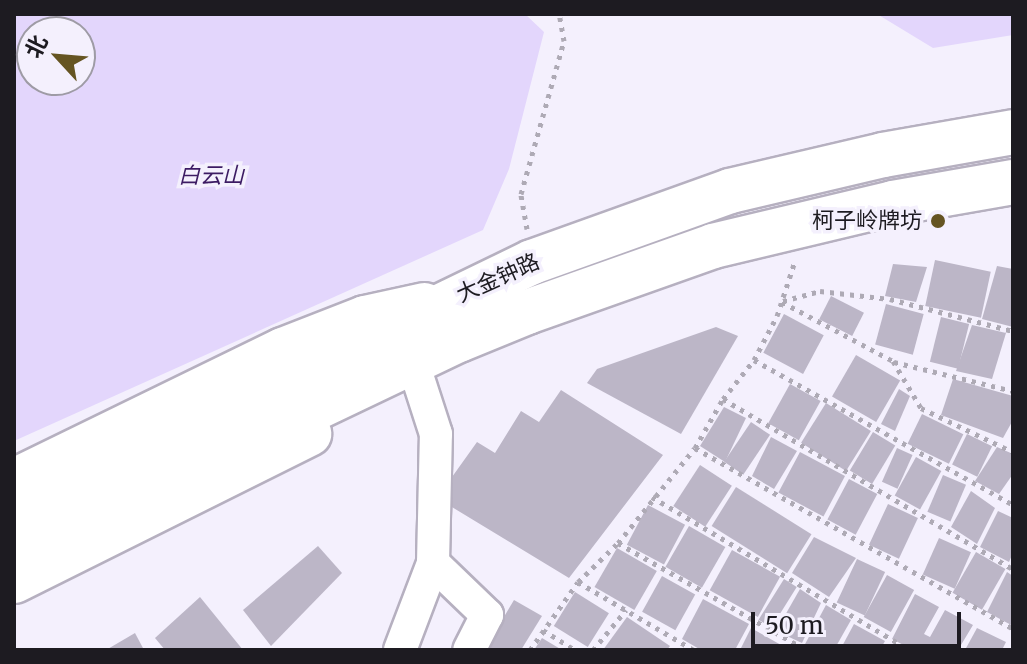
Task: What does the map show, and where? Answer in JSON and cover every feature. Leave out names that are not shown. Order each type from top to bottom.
[{"type":"main road","name":"大金钟路","points":[[14,552],[455,320],[532,262],[730,191],[883,155],[1013,132]]},
{"type":"main road","name":"大金钟路","points":[[14,513],[455,320],[628,275],[713,246],[806,223],[1013,182]]},
{"type":"main road","points":[[14,481],[283,350],[365,318],[455,320]]},
{"type":"main road","points":[[14,581],[392,391],[416,372],[455,320]]},
{"type":"street","points":[[400,650],[433,563],[436,434],[416,372]]},
{"type":"street","points":[[433,563],[487,615],[469,650]]},
{"type":"path","points":[[532,262],[521,194],[564,41],[559,14]]},
{"type":"path","points":[[530,650],[578,582],[618,543],[652,497],[695,448],[723,399],[754,360],[782,302],[806,223]]},
{"type":"path","points":[[782,302],[820,291],[890,299],[1013,331]]},
{"type":"path","points":[[782,302],[893,361],[1013,391]]},
{"type":"path","points":[[754,360],[1013,505]]},
{"type":"path","points":[[893,361],[921,408],[1013,452]]},
{"type":"path","points":[[723,399],[1013,569]]},
{"type":"path","points":[[695,448],[1013,629]]},
{"type":"path","points":[[652,497],[910,650]]},
{"type":"path","points":[[618,543],[806,650]]},
{"type":"path","points":[[578,582],[694,650]]},
{"type":"path","points":[[593,650],[626,610]]},
{"type":"path","points":[[543,630],[575,650]]},
{"type":"path","points":[[675,650],[680,642]]},
{"type":"green space","name":"白云山","points":[[14,14],[525,14],[544,32],[509,169],[483,230],[14,441]]},
{"type":"green space","points":[[877,14],[1013,14],[1013,35],[933,48]]},
{"type":"building","points":[[935,260],[991,272],[981,318],[925,306]]},
{"type":"building","points":[[893,264],[927,267],[916,302],[885,296]]},
{"type":"building","points":[[997,266],[1013,269],[1013,327],[982,319]]},
{"type":"building","points":[[831,296],[864,313],[852,336],[819,319]]},
{"type":"building","points":[[886,304],[924,314],[913,355],[875,345]]},
{"type":"building","points":[[784,314],[824,335],[803,374],[763,353]]},
{"type":"building","points":[[941,317],[969,324],[958,369],[930,362]]},
{"type":"building","points":[[972,325],[1006,333],[992,379],[956,371]]},
{"type":"building","points":[[716,327],[738,336],[681,434],[587,383],[597,369]]},
{"type":"building","points":[[856,355],[900,380],[876,422],[832,397]]},
{"type":"building","points":[[953,379],[1013,396],[1013,420],[1003,438],[941,415]]},
{"type":"building","points":[[790,384],[821,401],[799,440],[768,423]]},
{"type":"building","points":[[899,389],[910,396],[895,431],[881,424]]},
{"type":"building","points":[[561,390],[663,455],[569,578],[437,498],[477,442],[495,453],[521,411],[539,422]]},
{"type":"building","points":[[826,403],[871,431],[846,471],[801,443]]},
{"type":"building","points":[[724,407],[746,418],[725,462],[700,446]]},
{"type":"building","points":[[922,414],[963,434],[949,464],[908,444]]},
{"type":"building","points":[[751,422],[770,435],[743,475],[724,462]]},
{"type":"building","points":[[873,432],[895,445],[872,484],[850,471]]},
{"type":"building","points":[[967,434],[992,446],[977,477],[952,465]]},
{"type":"building","points":[[771,437],[797,451],[774,489],[752,476]]},
{"type":"building","points":[[997,447],[1013,454],[1013,474],[999,494],[975,481]]},
{"type":"building","points":[[897,448],[913,455],[897,489],[882,482]]},
{"type":"building","points":[[800,452],[845,476],[823,517],[778,493]]},
{"type":"building","points":[[916,457],[941,471],[920,510],[895,495]]},
{"type":"building","points":[[700,465],[732,486],[705,527],[673,506]]},
{"type":"building","points":[[943,475],[966,485],[950,522],[927,512]]},
{"type":"building","points":[[849,479],[877,494],[856,535],[827,520]]},
{"type":"building","points":[[736,487],[811,534],[787,573],[712,526]]},
{"type":"building","points":[[971,491],[995,508],[977,544],[951,527]]},
{"type":"building","points":[[888,504],[918,518],[899,559],[869,545]]},
{"type":"building","points":[[648,505],[685,525],[664,564],[627,545]]},
{"type":"building","points":[[998,511],[1013,518],[1013,553],[1009,562],[980,547]]},
{"type":"building","points":[[689,526],[725,547],[702,588],[666,567]]},
{"type":"building","points":[[814,537],[856,558],[829,597],[792,573]]},
{"type":"building","points":[[939,538],[971,552],[955,589],[923,575]]},
{"type":"building","points":[[318,546],[342,573],[271,646],[243,610]]},
{"type":"building","points":[[617,548],[657,571],[634,610],[594,587]]},
{"type":"building","points":[[732,550],[780,577],[758,617],[710,590]]},
{"type":"building","points":[[976,552],[1005,569],[982,610],[952,593]]},
{"type":"building","points":[[857,559],[885,572],[865,616],[837,603]]},
{"type":"building","points":[[1007,572],[1013,576],[1013,626],[987,612]]},
{"type":"building","points":[[887,575],[914,590],[891,632],[864,617]]},
{"type":"building","points":[[662,576],[695,594],[675,630],[642,612]]},
{"type":"building","points":[[784,579],[797,587],[771,628],[759,620]]},
{"type":"building","points":[[800,589],[821,603],[802,643],[776,631]]},
{"type":"building","points":[[575,592],[609,613],[588,647],[554,626]]},
{"type":"building","points":[[915,594],[939,607],[924,634],[930,637],[945,610],[973,625],[958,650],[913,650],[892,639]]},
{"type":"building","points":[[200,597],[243,650],[165,650],[155,638]]},
{"type":"building","points":[[703,599],[749,624],[735,650],[701,650],[682,639]]},
{"type":"building","points":[[514,600],[542,616],[521,650],[484,650]]},
{"type":"building","points":[[826,605],[851,620],[834,650],[811,650],[804,646]]},
{"type":"building","points":[[627,617],[670,646],[667,650],[603,650]]},
{"type":"building","points":[[854,624],[885,641],[880,650],[840,650]]},
{"type":"building","points":[[751,628],[790,650],[740,650]]},
{"type":"building","points":[[977,628],[1006,642],[1002,650],[965,650]]},
{"type":"building","points":[[135,633],[144,650],[106,650]]},
{"type":"building","points":[[542,638],[562,650],[534,650]]},
{"type":"place","name":"柯子岭牌坊","points":[[938,221]]}]
